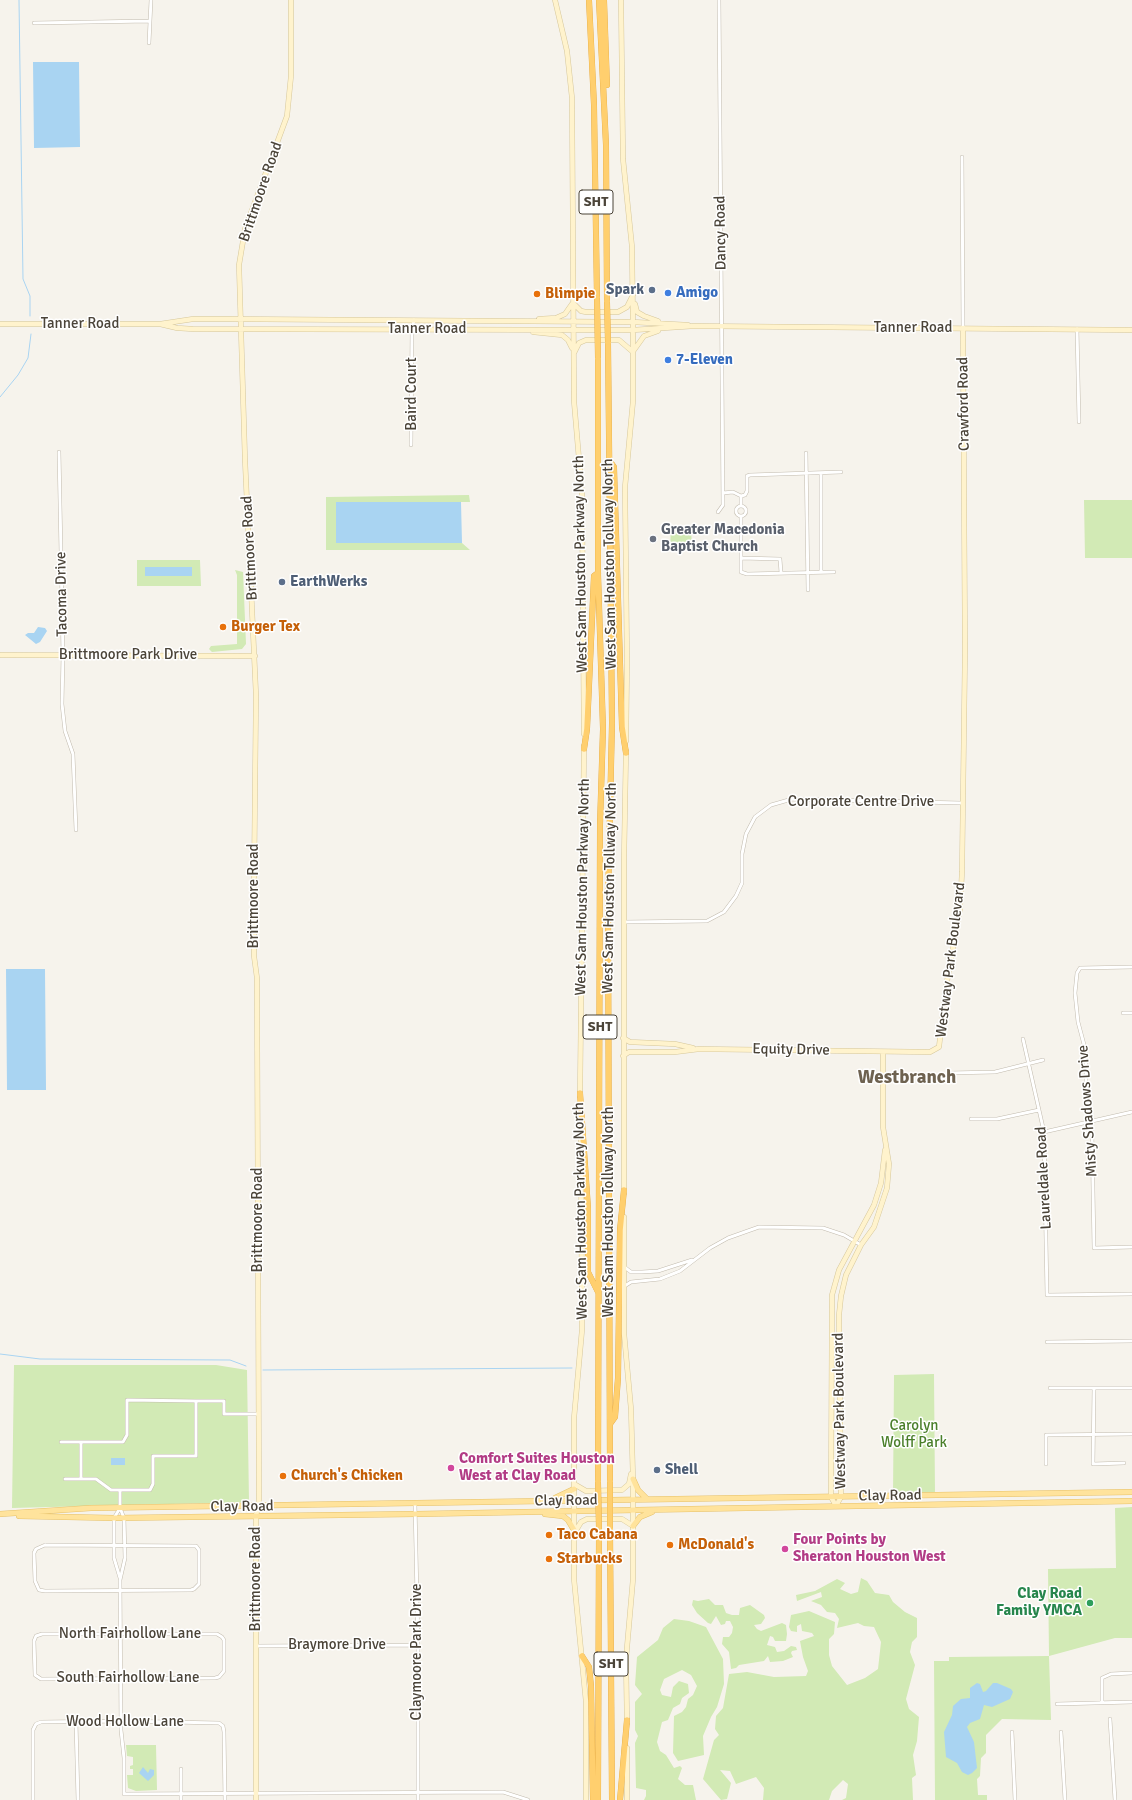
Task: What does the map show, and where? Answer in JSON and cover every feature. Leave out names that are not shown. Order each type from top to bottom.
[{"type":"highway","name":"West Sam Houston Tollway North","points":[[589,0],[594,113],[598,358],[598,573],[603,729],[600,825],[598,1800]]},
{"type":"highway","name":"West Sam Houston Tollway North","points":[[599,0],[606,131],[608,460],[612,723],[608,900],[612,1800]]},
{"type":"highway","name":"SHT","points":[[604,0],[607,104],[606,131]]},
{"type":"highway","points":[[608,460],[614,467],[622,727],[626,753]]},
{"type":"highway","points":[[584,749],[587,729],[594,576],[598,573]]},
{"type":"highway","points":[[580,1093],[588,1208],[588,1272],[598,1294]]},
{"type":"highway","points":[[610,1424],[616,1417],[620,1238],[624,1190]]},
{"type":"highway","points":[[582,1656],[589,1666],[591,1686],[593,1800]]},
{"type":"highway","points":[[620,1800],[627,1720]]},
{"type":"main road","name":"Brittmoore Road","points":[[256,1800],[256,1516],[259,1507],[257,978],[254,956],[254,893],[257,748],[255,656],[245,460],[243,355],[240,329],[239,265],[242,245],[250,214],[287,116],[292,76],[291,0]]},
{"type":"main road","name":"West Sam Houston Parkway North","points":[[555,0],[567,50],[571,86],[574,408],[582,494],[584,749],[580,1093],[582,1330],[574,1418],[574,1578],[586,1702],[586,1800]]},
{"type":"main road","points":[[621,0],[623,159],[631,234],[634,330],[633,401],[625,487],[628,661],[623,1038],[623,1287],[624,1333],[631,1409],[633,1470],[632,1596],[626,1659],[627,1800]]},
{"type":"main road","points":[[532,321],[544,318],[556,318],[564,314],[573,303],[581,311],[586,312],[618,312],[627,307],[633,295]]},
{"type":"main road","points":[[633,295],[637,312],[644,316],[669,323]]},
{"type":"main road","name":"Tanner Road","points":[[0,324],[160,324],[193,319],[573,321],[669,323],[694,326]]},
{"type":"main road","name":"Tanner Road","points":[[160,324],[177,328],[240,329],[634,330],[668,329],[694,326],[722,326],[1132,330]]},
{"type":"main road","name":"Crawford Road","points":[[963,328],[965,651]]},
{"type":"main road","points":[[633,352],[644,336],[656,331],[668,329]]},
{"type":"main road","points":[[515,330],[562,335],[571,344],[574,355]]},
{"type":"main road","points":[[574,355],[578,343],[586,340],[619,340],[633,352]]},
{"type":"main road","name":"Westway Park Boulevard","points":[[836,1506],[841,1497],[839,1315],[846,1275],[861,1245],[874,1227],[887,1188],[889,1164],[883,1127],[883,1052],[930,1052],[939,1047],[946,987],[960,909],[965,651]]},
{"type":"main road","name":"Brittmoore Park Drive","points":[[0,655],[255,656]]},
{"type":"main road","name":"Equity Drive","points":[[623,1038],[630,1042],[675,1044],[699,1049]]},
{"type":"main road","name":"Equity Drive","points":[[624,1056],[629,1052],[675,1052],[699,1049],[883,1052]]},
{"type":"main road","name":"Westway Park Boulevard","points":[[836,1506],[831,1497],[832,1295],[839,1270],[874,1205],[881,1183],[885,1144]]},
{"type":"main road","points":[[543,1500],[558,1498],[574,1487],[586,1492],[622,1490],[628,1484],[633,1470]]},
{"type":"main road","points":[[633,1478],[638,1490],[648,1499]]},
{"type":"main road","points":[[1124,1501],[1125,1492]]},
{"type":"main road","name":"Clay Road","points":[[0,1515],[120,1508],[335,1506],[490,1503],[543,1500],[762,1499],[1132,1492]]},
{"type":"main road","points":[[1058,1493],[1058,1502]]},
{"type":"main road","points":[[996,1494],[996,1504]]},
{"type":"main road","points":[[940,1495],[940,1504]]},
{"type":"main road","points":[[700,1499],[700,1508]]},
{"type":"main road","points":[[762,1499],[762,1508]]},
{"type":"main road","name":"Clay Road","points":[[0,1515],[124,1518],[1132,1501]]},
{"type":"main road","points":[[490,1503],[490,1513]]},
{"type":"main road","points":[[335,1506],[336,1515]]},
{"type":"main road","points":[[182,1507],[182,1517]]},
{"type":"main road","points":[[633,1526],[644,1515],[658,1510]]},
{"type":"main road","points":[[534,1512],[563,1516],[568,1520],[574,1532]]},
{"type":"main road","points":[[574,1532],[578,1525],[587,1519],[622,1519],[633,1526]]},
{"type":"street","points":[[149,43],[151,0]]},
{"type":"street","name":"Dancy Road","points":[[718,0],[723,493],[723,505],[718,512]]},
{"type":"street","points":[[34,23],[149,22]]},
{"type":"street","name":"Crawford Road","points":[[962,157],[963,328]]},
{"type":"street","name":"Baird Court","points":[[411,445],[412,329],[414,320]]},
{"type":"street","points":[[1077,329],[1079,422]]},
{"type":"street","name":"Tacoma Drive","points":[[59,452],[63,655],[62,715],[73,754],[76,830]]},
{"type":"street","points":[[806,453],[808,590]]},
{"type":"street","points":[[741,496],[745,495],[747,491],[747,476],[750,474],[841,472]]},
{"type":"street","points":[[821,473],[821,572]]},
{"type":"street","points":[[723,493],[733,492],[741,496]]},
{"type":"street","points":[[741,496],[741,506],[744,507],[746,512],[741,516]]},
{"type":"street","points":[[741,506],[736,508],[738,515],[741,516]]},
{"type":"street","points":[[741,516],[741,572],[747,574],[834,572]]},
{"type":"street","points":[[741,558],[780,559],[781,573]]},
{"type":"street","name":"Corporate Centre Drive","points":[[624,922],[707,921],[724,912],[736,896],[742,883],[742,854],[746,834],[755,816],[771,805],[792,799],[961,803]]},
{"type":"street","name":"Misty Shadows Drive","points":[[1132,967],[1080,968],[1077,972],[1075,980],[1076,1008],[1086,1052],[1086,1095],[1092,1132],[1094,1248],[1132,1248]]},
{"type":"street","points":[[1123,1013],[1132,1013]]},
{"type":"street","name":"Laureldale Road","points":[[1023,1039],[1044,1132],[1047,1295],[1132,1294]]},
{"type":"street","points":[[949,1073],[995,1072],[1043,1060]]},
{"type":"street","points":[[971,1120],[997,1119],[1038,1110]]},
{"type":"street","points":[[1044,1132],[1132,1112]]},
{"type":"street","points":[[623,1287],[631,1282],[660,1279],[680,1271],[728,1238],[759,1227],[823,1228],[855,1240],[861,1245]]},
{"type":"street","points":[[623,1266],[631,1272],[658,1270],[696,1259]]},
{"type":"street","points":[[1047,1342],[1132,1341]]},
{"type":"street","points":[[1050,1388],[1132,1388]]},
{"type":"street","points":[[1094,1388],[1093,1464],[1124,1463]]},
{"type":"street","points":[[61,1442],[123,1442],[127,1435],[127,1400],[224,1401],[224,1414],[258,1414]]},
{"type":"street","points":[[65,1479],[96,1479],[109,1489],[152,1489],[153,1456],[196,1456],[196,1401]]},
{"type":"street","points":[[1046,1464],[1046,1435],[1132,1434]]},
{"type":"street","points":[[81,1442],[81,1479]]},
{"type":"street","points":[[120,1490],[120,1508],[124,1518],[125,1558],[120,1580],[121,1721],[124,1794],[503,1792],[528,1800]]},
{"type":"street","name":"Claymoore Park Drive","points":[[415,1504],[418,1645],[418,1800]]},
{"type":"street","points":[[120,1508],[114,1518],[114,1558],[120,1580]]},
{"type":"street","points":[[124,1545],[196,1546],[199,1550],[199,1584],[194,1589],[38,1590],[35,1581],[34,1553],[41,1546],[124,1545]]},
{"type":"street","name":"North Fairhollow Lane","points":[[34,1653],[36,1636],[42,1634],[217,1634],[224,1640],[224,1654]]},
{"type":"street","name":"Braymore Drive","points":[[257,1646],[418,1645]]},
{"type":"street","name":"South Fairhollow Lane","points":[[34,1653],[35,1675],[41,1679],[219,1677],[224,1671],[224,1654]]},
{"type":"street","points":[[1102,1703],[1102,1678],[1111,1674],[1132,1673]]},
{"type":"street","points":[[1057,1704],[1132,1702]]},
{"type":"street","points":[[1110,1718],[1114,1800]]},
{"type":"street","name":"Wood Hollow Lane","points":[[33,1800],[33,1730],[36,1724],[41,1722],[214,1721],[223,1726],[224,1732],[225,1793]]},
{"type":"street","points":[[76,1722],[78,1800]]},
{"type":"street","points":[[1012,1732],[1015,1800]]},
{"type":"street","points":[[1061,1732],[1065,1800]]},
{"type":"street","points":[[181,1769],[181,1800]]},
{"type":"street","points":[[225,1793],[225,1800]]},
{"type":"green space","points":[[469,495],[470,502],[336,502],[336,543],[462,543],[470,550],[326,550],[326,497]]},
{"type":"green space","points":[[1084,500],[1132,500],[1132,558],[1085,558]]},
{"type":"green space","points":[[671,528],[691,528],[692,548],[670,549]]},
{"type":"green space","points":[[137,560],[200,560],[201,586],[137,586]]},
{"type":"green space","points":[[235,570],[243,572],[246,644],[242,649],[212,652],[209,649],[211,646],[237,644],[237,575]]},
{"type":"green space","points":[[14,1365],[216,1365],[247,1370],[249,1502],[12,1508]]},
{"type":"green space","name":"Carolyn Wolff Park","points":[[934,1374],[935,1495],[893,1496],[894,1375]]},
{"type":"green space","name":"Clay Road Family YMCA","points":[[1132,1507],[1132,1638],[1115,1638],[1049,1656],[1048,1569],[1116,1568],[1115,1508]]},
{"type":"green space","points":[[861,1578],[867,1581],[875,1593],[889,1595],[893,1602],[905,1612],[917,1618],[917,1637],[912,1642],[910,1652],[915,1665],[906,1699],[909,1709],[919,1717],[917,1741],[913,1755],[916,1775],[912,1778],[913,1800],[842,1800],[846,1798],[848,1784],[843,1780],[832,1791],[829,1800],[763,1800],[764,1788],[756,1777],[736,1784],[730,1771],[720,1770],[731,1783],[727,1799],[721,1800],[703,1779],[714,1740],[719,1735],[715,1729],[716,1716],[723,1708],[729,1674],[747,1672],[774,1677],[806,1676],[808,1671],[803,1657],[800,1641],[814,1636],[812,1633],[802,1631],[801,1624],[797,1626],[797,1632],[791,1631],[789,1627],[791,1615],[809,1611],[835,1622],[834,1634],[829,1639],[829,1655],[832,1666],[847,1685],[865,1678],[878,1669],[881,1642],[874,1627],[864,1626],[858,1623],[837,1628],[839,1619],[835,1613],[827,1612],[821,1605],[811,1601],[822,1597],[821,1592],[797,1601],[796,1595],[815,1591],[837,1579],[845,1583],[840,1589],[851,1594],[858,1592]]},
{"type":"green space","points":[[709,1599],[715,1605],[723,1605],[726,1613],[732,1615],[739,1615],[740,1608],[750,1605],[764,1615],[765,1618],[761,1624],[754,1625],[761,1631],[782,1623],[786,1625],[786,1641],[775,1641],[773,1637],[770,1636],[767,1645],[775,1647],[777,1652],[784,1651],[791,1646],[796,1647],[797,1650],[792,1651],[791,1653],[793,1657],[783,1661],[770,1662],[768,1656],[764,1661],[739,1665],[736,1668],[731,1669],[729,1652],[722,1644],[723,1637],[729,1637],[732,1633],[733,1627],[730,1621],[726,1621],[725,1624],[721,1625],[716,1616],[711,1624],[708,1623],[697,1613],[692,1605],[693,1600],[698,1601]]},
{"type":"green space","points":[[674,1619],[689,1621],[706,1627],[723,1659],[724,1684],[717,1707],[703,1736],[704,1755],[678,1761],[673,1753],[674,1716],[682,1712],[686,1707],[688,1699],[693,1695],[697,1686],[691,1675],[682,1670],[664,1679],[660,1690],[662,1695],[671,1697],[673,1687],[679,1681],[688,1684],[689,1693],[682,1698],[680,1704],[673,1708],[668,1720],[662,1722],[657,1742],[660,1751],[666,1755],[674,1768],[680,1766],[682,1768],[678,1779],[685,1785],[693,1785],[696,1800],[644,1800],[646,1790],[636,1788],[635,1743],[638,1736],[635,1730],[635,1702],[642,1694],[635,1685],[637,1657],[658,1640],[663,1628]]},
{"type":"green space","points":[[1049,1656],[1051,1720],[1002,1719],[986,1735],[986,1753],[981,1758],[980,1776],[977,1779],[978,1795],[987,1795],[987,1800],[935,1800],[934,1661],[949,1661],[949,1657]]},
{"type":"green space","points":[[126,1745],[156,1745],[157,1790],[136,1791],[128,1788],[127,1775],[133,1775],[133,1769],[130,1769],[130,1766],[133,1765],[133,1757],[127,1756]]},
{"type":"water","points":[[33,62],[79,62],[80,147],[34,148]]},
{"type":"water","points":[[336,502],[461,502],[462,543],[336,543]]},
{"type":"water","points":[[145,567],[192,567],[192,576],[145,576]]},
{"type":"water","points":[[38,627],[45,628],[47,631],[40,642],[36,644],[25,635],[28,633],[34,633]]},
{"type":"water","points":[[6,969],[45,969],[46,1090],[7,1090]]},
{"type":"water","points":[[111,1458],[125,1458],[125,1465],[111,1465]]},
{"type":"water","points":[[977,1683],[980,1684],[983,1692],[986,1691],[993,1683],[997,1683],[1011,1689],[1013,1692],[1010,1699],[992,1707],[984,1705],[980,1719],[970,1723],[967,1727],[974,1742],[977,1768],[968,1775],[962,1772],[957,1763],[946,1757],[944,1732],[952,1715],[953,1706],[961,1699],[970,1698],[970,1688]]},
{"type":"water","points":[[143,1767],[148,1773],[150,1769],[154,1770],[154,1775],[148,1781],[139,1773]]},
{"type":"waterway","points":[[19,0],[23,279],[30,296],[30,316]]},
{"type":"waterway","points":[[0,397],[18,375],[28,358],[31,334]]},
{"type":"waterway","points":[[0,1354],[40,1359],[230,1360],[246,1366]]},
{"type":"waterway","points":[[263,1370],[572,1368]]},
{"type":"place","name":"Spark","points":[[652,290]]},
{"type":"place","name":"Amigo","points":[[668,293]]},
{"type":"place","name":"Blimpie","points":[[537,294]]},
{"type":"place","name":"7-Eleven","points":[[668,360]]},
{"type":"place","name":"Greater Macedonia Baptist Church","points":[[653,539]]},
{"type":"place","name":"EarthWerks","points":[[282,582]]},
{"type":"place","name":"Burger Tex","points":[[223,627]]},
{"type":"place","name":"Comfort Suites Houston West at Clay Road","points":[[451,1468]]},
{"type":"place","name":"Shell","points":[[657,1470]]},
{"type":"place","name":"Church's Chicken","points":[[283,1476]]},
{"type":"place","name":"Taco Cabana","points":[[549,1535]]},
{"type":"place","name":"McDonald's","points":[[670,1545]]},
{"type":"place","name":"Four Points by Sheraton Houston West","points":[[785,1549]]},
{"type":"place","name":"Starbucks","points":[[549,1559]]},
{"type":"place","name":"Clay Road Family YMCA","points":[[1090,1603]]},
{"type":"district","name":"Westbranch","points":[[907,1078]]}]
